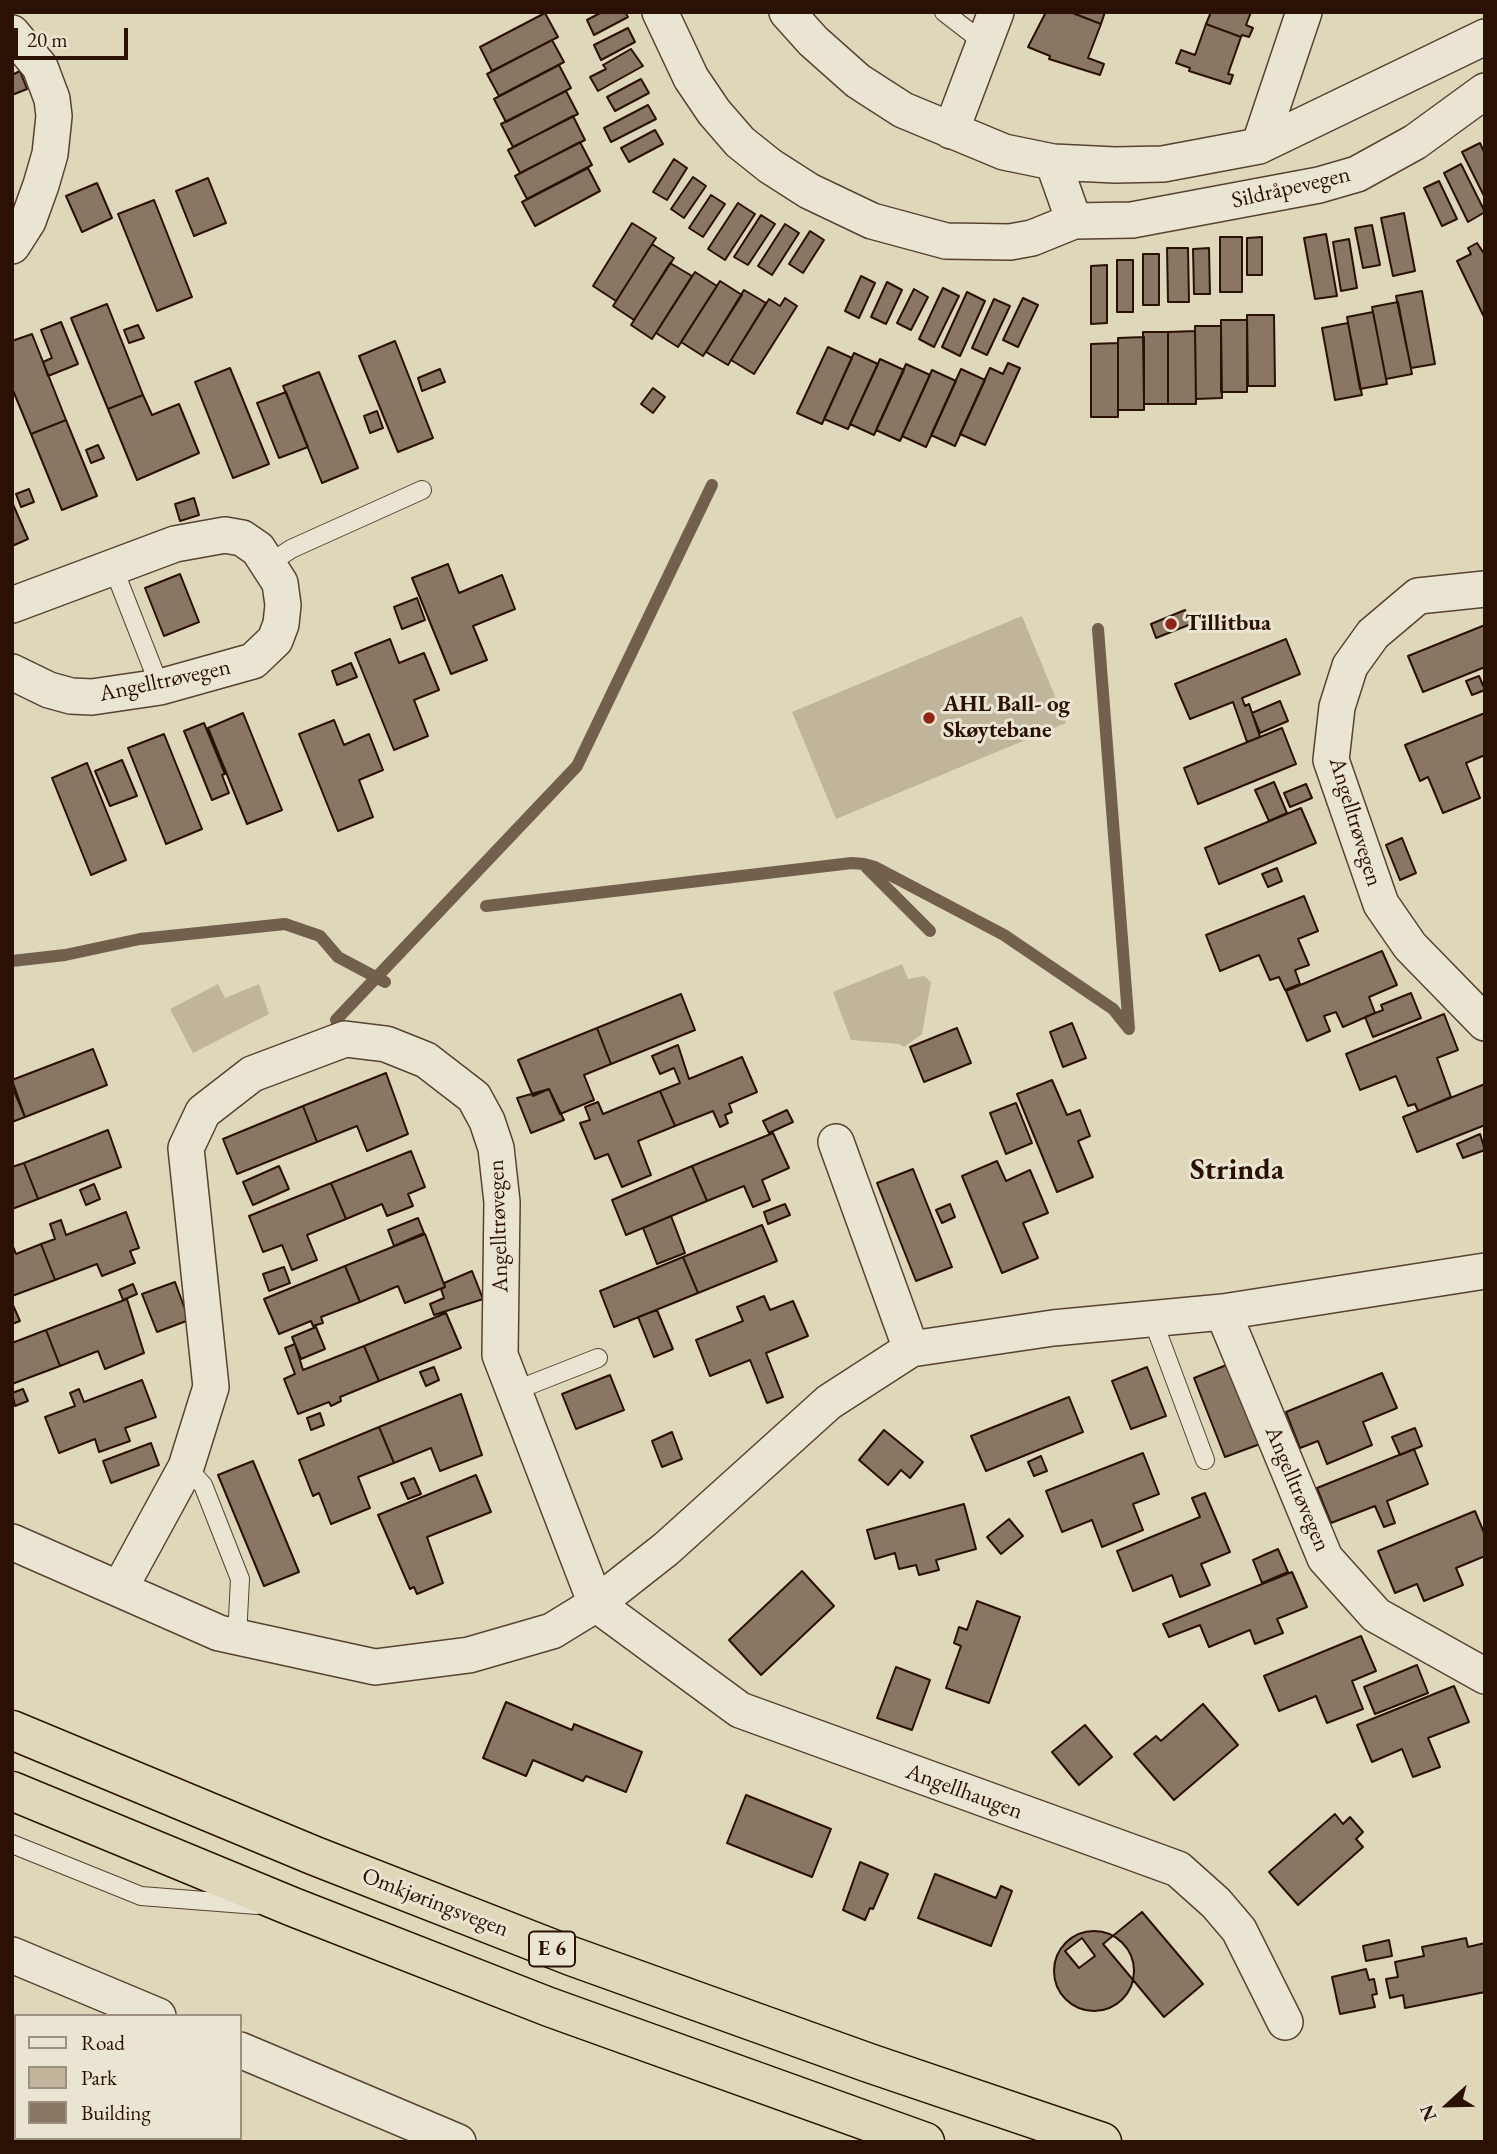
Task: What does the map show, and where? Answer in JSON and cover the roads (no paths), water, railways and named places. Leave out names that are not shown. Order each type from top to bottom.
[{"type":"highway","name":"Omkjøringsvegen","points":[[12,1730],[315,1856],[571,1956],[869,2063],[1102,2142]]},
{"type":"highway","name":"E 6","points":[[12,1791],[293,1907],[549,2007],[925,2142]]},
{"type":"street","name":"Sildråpevegen","points":[[660,12],[691,78],[740,142],[810,191],[904,232],[946,241],[1010,242],[1032,238],[1074,221],[1132,220],[1319,185],[1357,174],[1406,147],[1485,91]]},
{"type":"street","name":"Sildråpevegen","points":[[787,12],[813,41],[858,81],[903,110],[1003,152],[1053,162],[1163,164],[1259,146],[1485,37]]},
{"type":"street","points":[[1259,146],[1304,12]]},
{"type":"street","points":[[951,131],[990,28]]},
{"type":"street","points":[[12,33],[40,67],[52,99],[54,116],[50,154],[41,185],[28,221],[12,246]]},
{"type":"street","points":[[1053,162],[1074,221]]},
{"type":"street","name":"Angelltrøvegen","points":[[12,605],[196,538],[225,535],[243,538],[258,549],[270,563],[280,583],[283,605],[281,624],[268,648],[253,661],[160,687],[92,697],[71,696],[49,690],[12,672]]},
{"type":"street","name":"Angelltrøvegen","points":[[1485,589],[1418,596],[1373,634],[1350,666],[1337,706],[1331,760],[1381,904],[1410,946],[1485,1023]]},
{"type":"street","name":"Angelltrøvegen","points":[[120,1588],[186,1467],[211,1387],[186,1148],[204,1112],[252,1074],[345,1039],[386,1044],[426,1060],[474,1097],[487,1121],[496,1148],[502,1202],[500,1355],[596,1604]]},
{"type":"street","points":[[836,1142],[911,1349]]},
{"type":"street","points":[[12,1542],[219,1633],[375,1667],[481,1652],[552,1631],[596,1604],[666,1549],[829,1402],[911,1349],[1053,1328],[1223,1312],[1485,1270]]},
{"type":"street","name":"Angelltrøvegen","points":[[1223,1312],[1325,1558],[1376,1615],[1485,1676]]},
{"type":"street","name":"Angellhaugen","points":[[596,1604],[740,1710],[1178,1869],[1216,1903],[1239,1930],[1285,2022]]},
{"type":"street","points":[[12,1955],[153,2014]]},
{"type":"street","points":[[242,2051],[408,2132],[458,2142]]},
{"type":"lane","points":[[944,12],[990,28]]},
{"type":"lane","points":[[270,563],[291,549],[422,490]]},
{"type":"lane","points":[[113,567],[160,687]]},
{"type":"lane","points":[[1152,1318],[1205,1460]]},
{"type":"lane","points":[[514,1391],[598,1358]]},
{"type":"lane","points":[[186,1467],[203,1485],[240,1579],[237,1637]]},
{"type":"lane","points":[[12,1844],[141,1896],[293,1907]]},
{"type":"waterway","points":[[336,1020],[577,766],[712,485]]},
{"type":"waterway","points":[[486,906],[852,863],[864,864],[875,867],[1004,935],[1113,1009],[1129,1029],[1098,629]]},
{"type":"waterway","points":[[866,867],[930,931]]},
{"type":"waterway","points":[[12,961],[65,955],[140,939],[285,924],[320,936],[338,957],[385,982]]},
{"type":"place","name":"Tillitbua","points":[[1171,624]]},
{"type":"place","name":"AHL Ball- og Skøytebane","points":[[929,718]]},
{"type":"district","name":"Strinda","points":[[1237,1171]]}]
